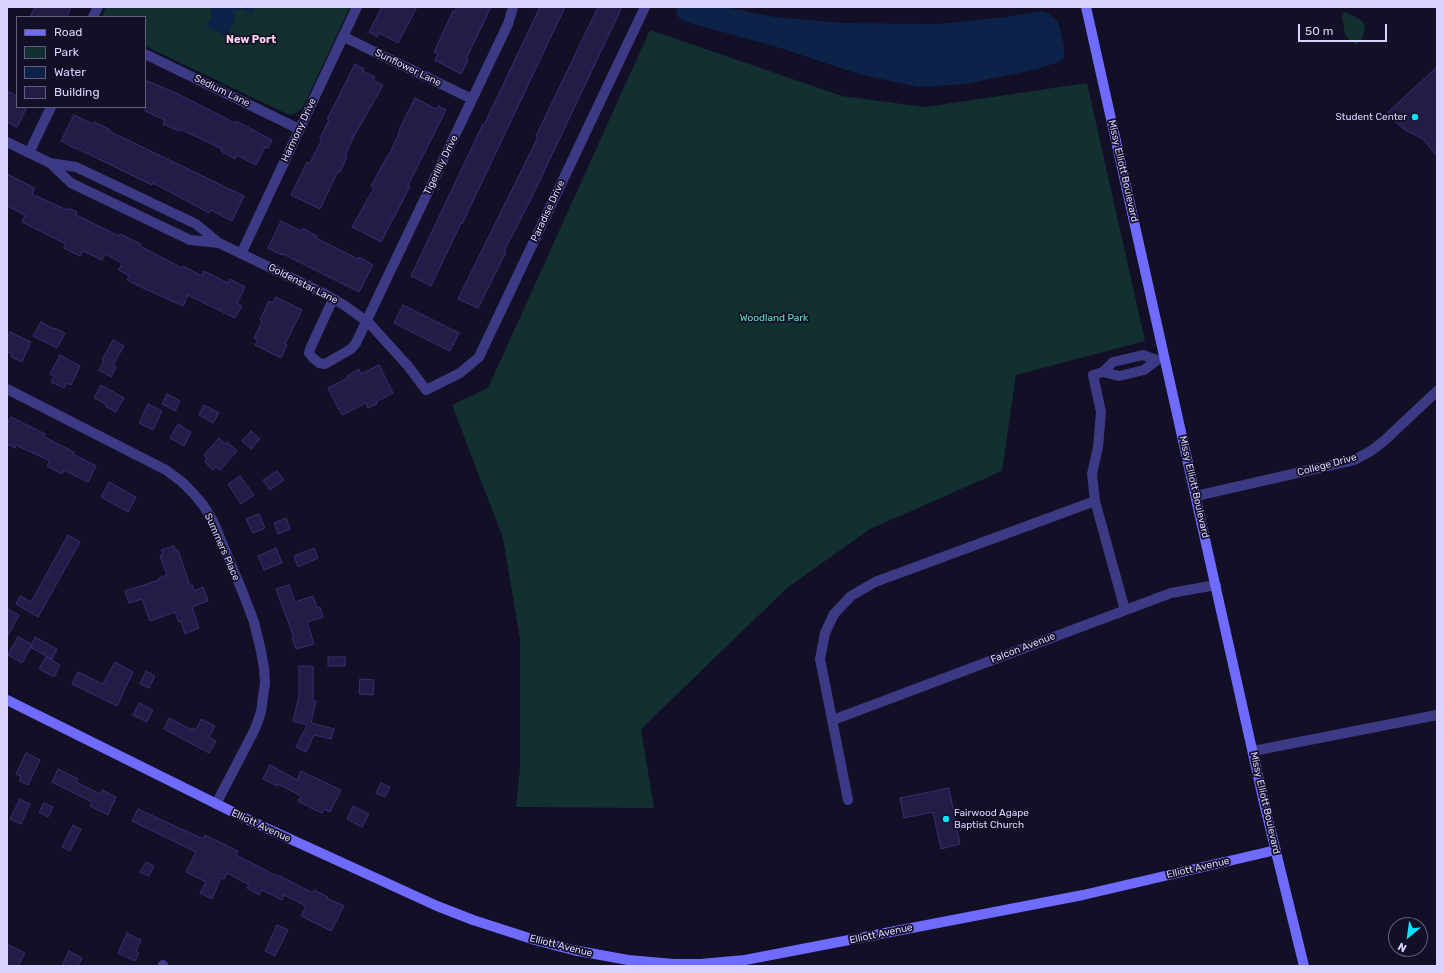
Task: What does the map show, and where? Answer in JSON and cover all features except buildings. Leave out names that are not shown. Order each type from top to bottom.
[{"type":"street","points":[[94,16],[98,7]]},
{"type":"street","name":"Harmony Drive","points":[[241,254],[357,7]]},
{"type":"street","name":"Tigerlilly Drive","points":[[333,299],[309,353],[319,363],[325,364],[350,349],[356,342],[508,24],[513,7]]},
{"type":"street","name":"Paradise Drive","points":[[426,390],[460,373],[479,357],[645,7]]},
{"type":"street","name":"Missy Elliott Boulevard","points":[[1086,7],[1161,359],[1196,496],[1253,751],[1304,966]]},
{"type":"street","name":"Sunflower Lane","points":[[344,37],[472,99]]},
{"type":"street","name":"Sedium Lane","points":[[146,54],[299,129]]},
{"type":"street","points":[[29,152],[50,108]]},
{"type":"street","name":"Goldenstar Lane","points":[[7,142],[50,163],[71,183],[182,236],[196,241],[219,243]]},
{"type":"street","name":"Goldenstar Lane","points":[[50,163],[76,167],[189,220],[201,227],[219,243],[333,299],[366,321],[408,366],[426,390]]},
{"type":"street","points":[[1098,374],[1113,362],[1143,355],[1161,359]]},
{"type":"street","points":[[1098,374],[1119,376],[1144,370],[1161,359]]},
{"type":"street","points":[[1098,374],[1101,412],[1098,447],[1092,474],[1096,501],[1125,610]]},
{"type":"street","name":"Summers Place","points":[[7,389],[166,470],[182,482],[193,493],[213,522],[254,622],[261,651],[265,682],[261,712],[255,729],[216,804]]},
{"type":"street","name":"College Drive","points":[[1196,496],[1354,460],[1372,451],[1437,391]]},
{"type":"street","points":[[848,800],[820,660],[826,633],[834,614],[850,596],[875,582],[1096,501]]},
{"type":"street","name":"Falcon Avenue","points":[[833,720],[1171,593],[1216,586]]},
{"type":"street","name":"Elliott Avenue","points":[[7,700],[216,804],[379,881],[473,920],[535,940],[573,950],[628,960],[674,964],[740,961],[835,944],[947,920],[1083,894],[1276,850]]},
{"type":"street","points":[[1253,751],[1437,715]]},
{"type":"green space","points":[[106,7],[350,7],[303,107],[298,112],[291,115],[146,46],[146,16],[102,16]]},
{"type":"green space","points":[[1345,12],[1361,20],[1365,25],[1363,37],[1357,45],[1350,41],[1345,35],[1342,16]]},
{"type":"green space","name":"Woodland Park","points":[[650,30],[842,96],[925,107],[1087,83],[1145,341],[1016,375],[1002,471],[870,529],[787,588],[641,729],[654,808],[516,807],[520,768],[520,639],[503,538],[452,405],[488,388]]},
{"type":"water","points":[[209,7],[255,7],[252,14],[242,9],[234,11],[236,17],[227,36],[206,26],[212,16]]},
{"type":"water","points":[[677,7],[725,7],[775,17],[842,23],[936,24],[1007,17],[1040,11],[1048,13],[1058,22],[1064,46],[1064,58],[1059,62],[1037,69],[967,84],[919,87],[862,75],[777,47],[686,22],[679,18],[676,11]]},
{"type":"place","name":"Student Center","points":[[1415,117]]},
{"type":"place","name":"Fairwood Agape Baptist Church","points":[[946,819]]},
{"type":"district","name":"New Port","points":[[251,40]]}]
